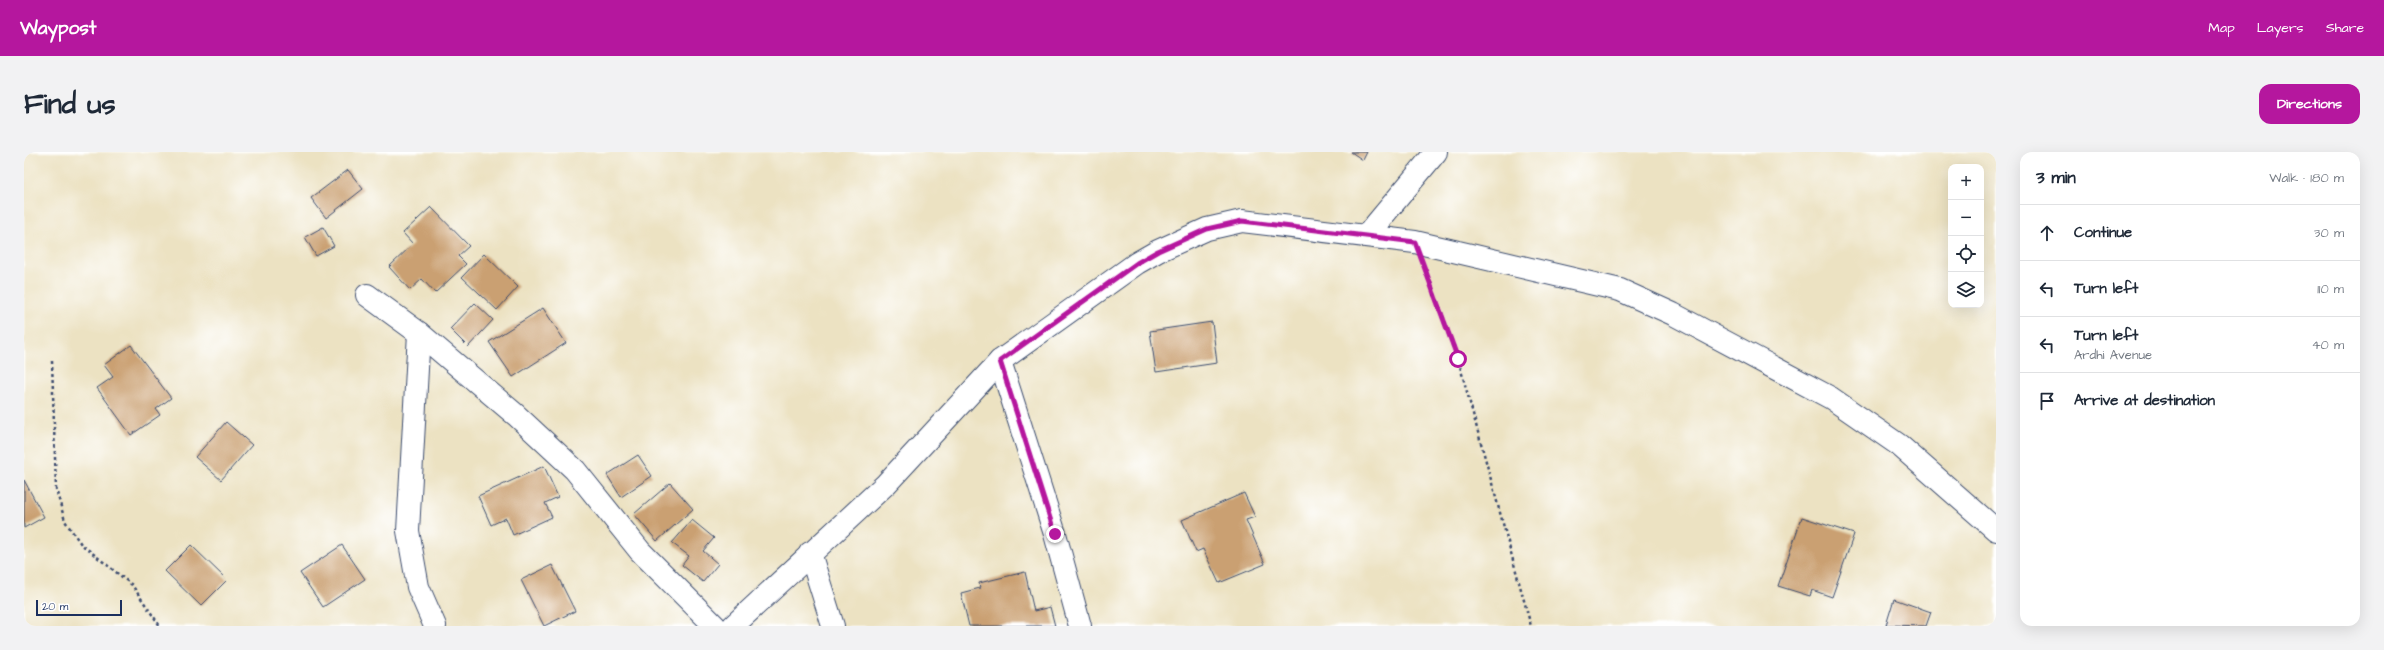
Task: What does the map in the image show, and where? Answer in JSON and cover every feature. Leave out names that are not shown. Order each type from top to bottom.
[{"type":"street","points":[[1367,235],[1436,152]]},
{"type":"street","points":[[733,626],[886,484],[1000,361],[1137,263],[1158,251],[1207,229],[1242,221],[1415,242],[1620,290],[1673,314],[1831,398],[1899,445],[1996,530]]},
{"type":"street","points":[[367,296],[419,333],[516,415],[575,470],[640,551],[715,626]]},
{"type":"street","points":[[419,333],[408,531],[418,587],[435,626]]},
{"type":"street","points":[[1000,361],[1055,534],[1080,626]]},
{"type":"street","points":[[810,553],[833,626]]},
{"type":"path","points":[[1415,242],[1458,359],[1531,626]]},
{"type":"path","points":[[52,361],[56,489],[65,521],[81,544],[132,585],[160,626]]},
{"type":"building","points":[[1351,152],[1367,152],[1363,160]]},
{"type":"building","points":[[348,170],[363,189],[326,218],[311,198]]},
{"type":"building","points":[[431,207],[469,246],[458,256],[466,264],[435,293],[422,279],[410,290],[389,267],[413,244],[403,233]]},
{"type":"building","points":[[323,227],[334,246],[316,256],[305,237]]},
{"type":"building","points":[[484,254],[518,287],[497,310],[462,277]]},
{"type":"building","points":[[475,303],[493,320],[468,347],[450,329]]},
{"type":"building","points":[[543,308],[566,343],[513,377],[489,342]]},
{"type":"building","points":[[1212,322],[1217,363],[1156,372],[1150,331]]},
{"type":"building","points":[[131,345],[171,398],[156,409],[160,415],[131,435],[97,388],[113,377],[104,365]]},
{"type":"building","points":[[226,422],[252,445],[221,480],[195,457]]},
{"type":"building","points":[[638,455],[652,476],[621,497],[607,475]]},
{"type":"building","points":[[544,466],[558,497],[545,503],[552,517],[513,535],[506,518],[491,525],[478,496]]},
{"type":"building","points":[[24,480],[44,517],[24,528]]},
{"type":"building","points":[[670,483],[693,509],[657,541],[634,514]]},
{"type":"building","points":[[1244,493],[1255,517],[1246,520],[1265,564],[1219,583],[1203,549],[1196,552],[1182,520]]},
{"type":"building","points":[[1802,517],[1854,534],[1832,597],[1812,590],[1810,596],[1778,586]]},
{"type":"building","points":[[692,520],[714,538],[703,551],[718,564],[703,582],[682,565],[689,556],[672,543]]},
{"type":"building","points":[[191,545],[227,580],[201,606],[165,571]]},
{"type":"building","points":[[342,545],[365,579],[323,607],[300,573]]},
{"type":"building","points":[[552,565],[575,611],[544,626],[521,580]]},
{"type":"building","points":[[1025,572],[1034,611],[1050,607],[1055,626],[969,626],[961,593],[980,588],[979,583]]},
{"type":"building","points":[[1894,599],[1931,612],[1926,626],[1886,625]]},
{"type":"route","points":[[1055,534],[1000,361],[1137,263],[1158,251],[1207,229],[1242,221],[1415,242],[1458,359]]}]
